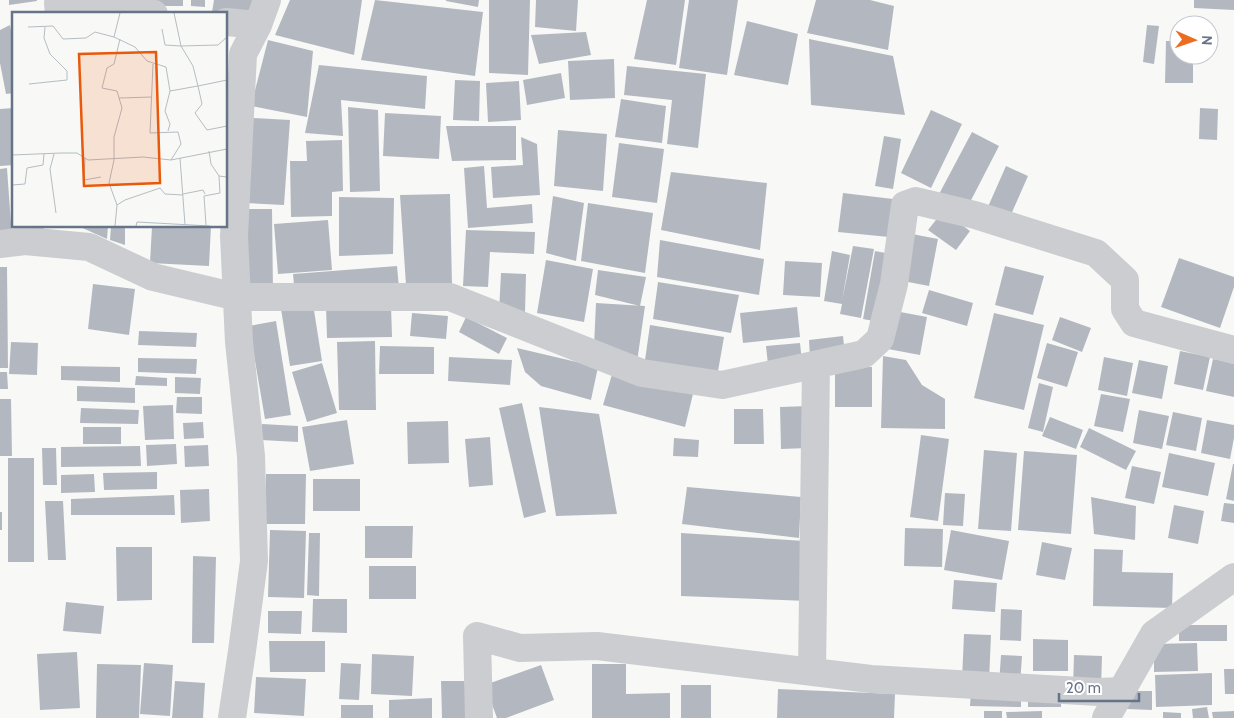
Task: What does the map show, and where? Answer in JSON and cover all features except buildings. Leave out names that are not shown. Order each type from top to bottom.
[{"type":"street","points":[[232,718],[254,561],[251,456],[239,342],[234,236],[243,54],[258,26],[267,0]]},
{"type":"street","points":[[59,12],[58,3],[137,12]]},
{"type":"street","points":[[228,22],[258,26]]},
{"type":"street","points":[[0,244],[25,241],[89,247],[153,277],[237,297],[450,297],[642,373],[722,386],[864,354],[880,339],[894,284],[904,205],[916,202],[975,215],[1096,253],[1125,280],[1125,309],[1134,323],[1234,350]]},
{"type":"street","points":[[812,672],[816,365]]},
{"type":"street","points":[[1106,718],[1154,634],[1234,577]]},
{"type":"street","points":[[479,718],[476,636],[520,648],[597,646],[870,679],[1098,692],[1122,691]]}]
